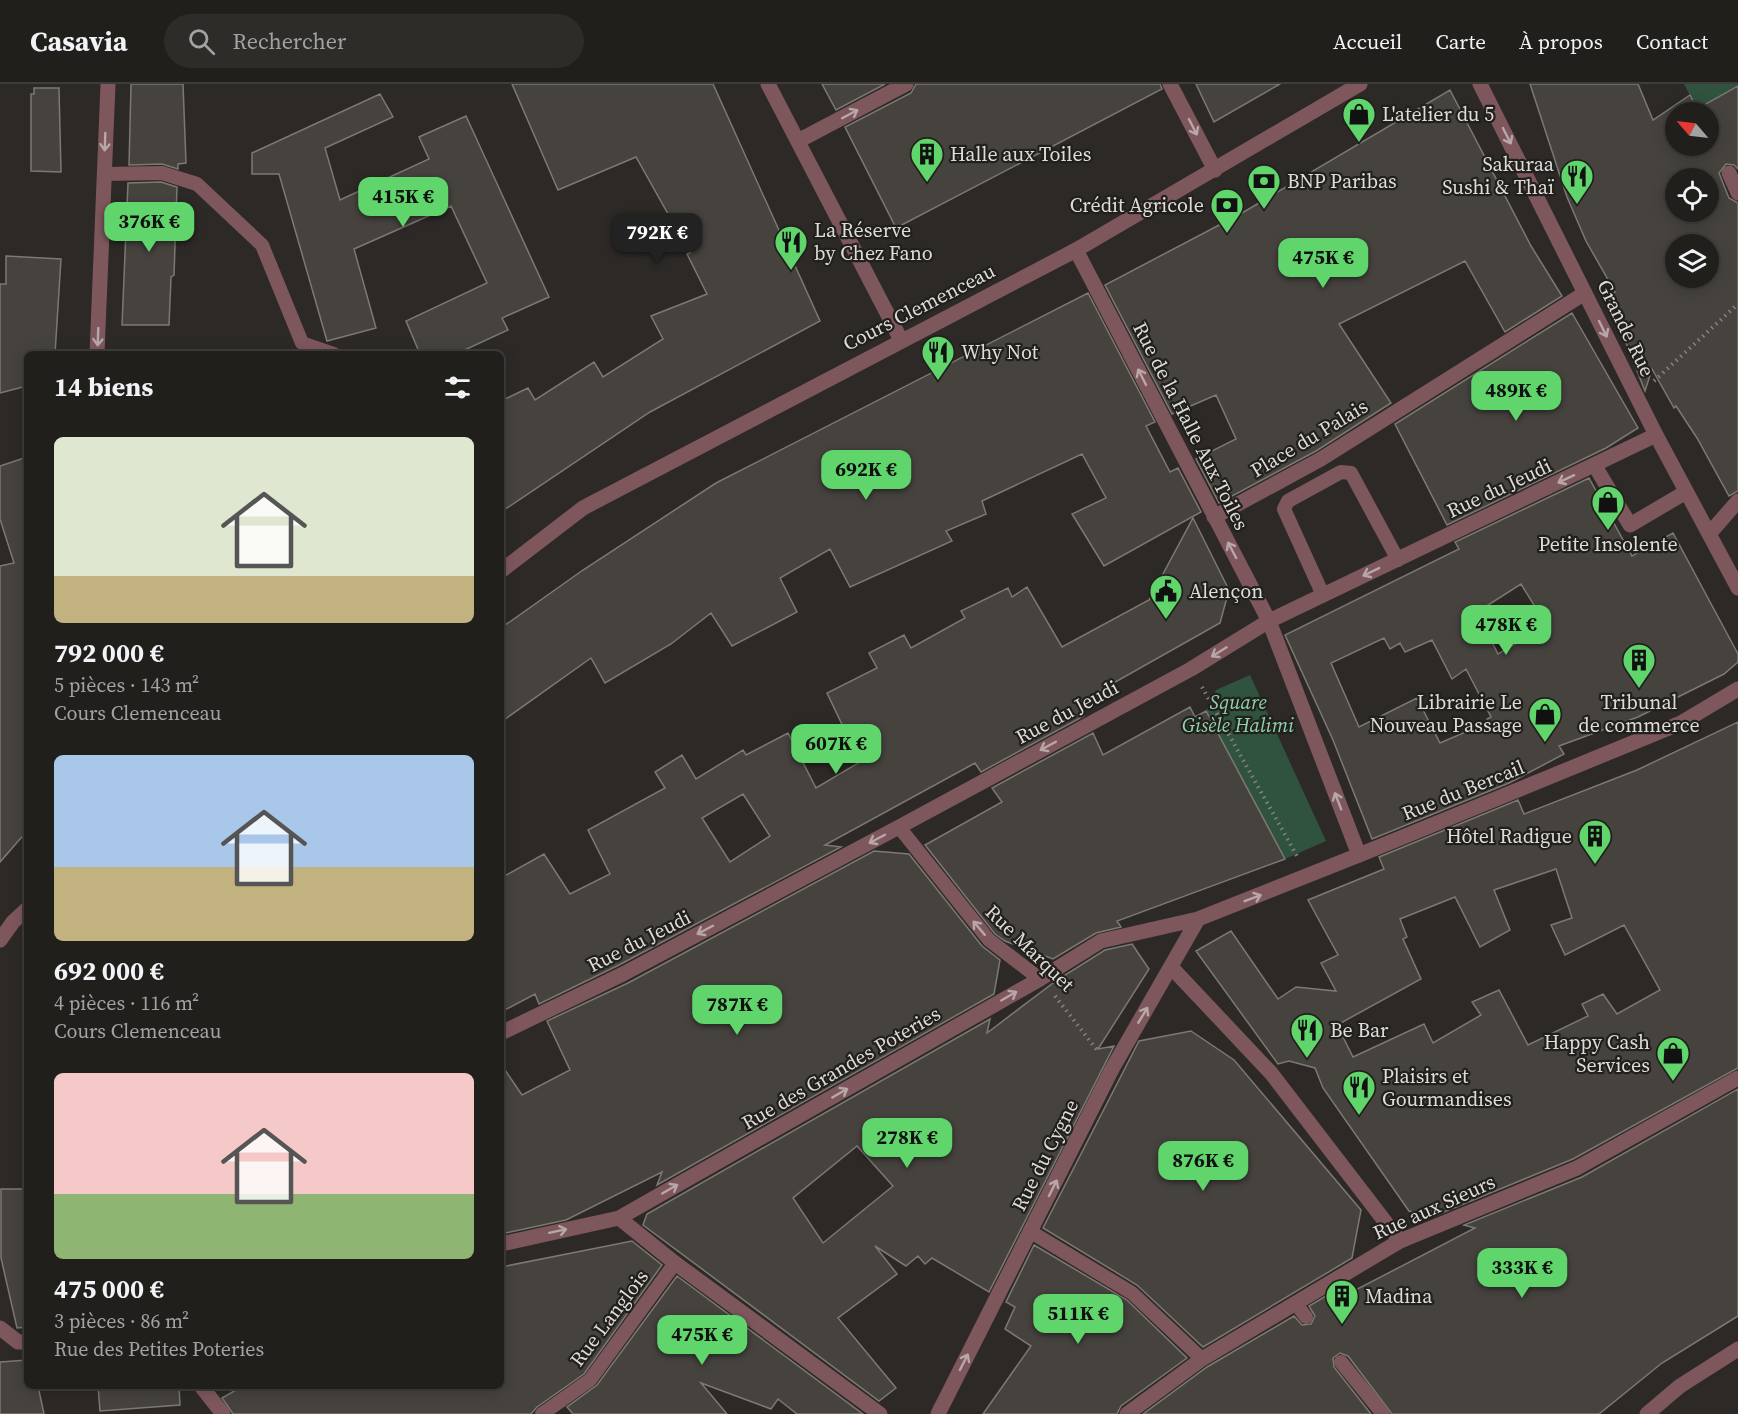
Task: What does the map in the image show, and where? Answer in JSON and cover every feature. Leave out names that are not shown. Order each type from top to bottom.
[{"type":"street","points":[[97,351],[108,84]]},
{"type":"street","points":[[768,84],[901,340]]},
{"type":"street","points":[[798,141],[906,84]]},
{"type":"street","points":[[1170,84],[1215,170]]},
{"type":"street","name":"Cours Clemenceau","points":[[504,569],[583,508],[1076,250],[1360,84]]},
{"type":"street","name":"Grande Rue","points":[[1480,84],[1636,397],[1738,588]]},
{"type":"street","points":[[1729,173],[1738,193]]},
{"type":"street","name":"Rue de la Halle Aux Toiles","points":[[1076,250],[1269,621],[1359,855]]},
{"type":"street","name":"Place du Palais","points":[[1214,517],[1321,459],[1392,412],[1585,293]]},
{"type":"street","name":"Rue du Jeudi","points":[[504,1032],[623,974],[899,827],[1191,669],[1269,621],[1656,435]]},
{"type":"street","points":[[1595,466],[1630,525],[1686,492]]},
{"type":"street","points":[[1709,534],[1738,501]]},
{"type":"street","name":"Rue du Bercail","points":[[1198,919],[1681,723],[1738,689]]},
{"type":"street","points":[[0,940],[24,912]]},
{"type":"street","name":"Rue des Grandes Poteries","points":[[504,1243],[619,1218],[1040,979],[1101,941],[1198,919]]},
{"type":"street","name":"Rue du Cygne","points":[[938,1414],[1112,1070],[1198,919]]},
{"type":"street","points":[[1172,968],[1271,1073],[1400,1241]]},
{"type":"street","name":"Rue aux Sieurs","points":[[1127,1414],[1202,1359],[1400,1241],[1577,1168],[1738,1078]]},
{"type":"street","points":[[619,1218],[675,1263],[880,1414]]},
{"type":"street","points":[[0,1328],[23,1342]]},
{"type":"street","points":[[1647,1414],[1680,1386],[1738,1349]]},
{"type":"street","points":[[203,1389],[223,1414]]},
{"type":"lane","points":[[104,174],[162,173],[197,184],[262,245],[302,343],[325,351]]},
{"type":"lane","points":[[1323,595],[1284,509],[1288,501],[1341,472],[1351,473],[1398,560]]},
{"type":"lane","name":"Rue Marquet","points":[[899,827],[989,940],[1040,979]]},
{"type":"lane","points":[[1031,1232],[1132,1293],[1202,1359]]},
{"type":"lane","name":"Rue Langlois","points":[[542,1414],[590,1380],[675,1263]]},
{"type":"lane","points":[[1296,1304],[1306,1317]]},
{"type":"lane","points":[[1341,1362],[1383,1414]]},
{"type":"path","points":[[1636,397],[1738,304]]},
{"type":"path","points":[[1191,669],[1222,721],[1306,877]]},
{"type":"path","name":"Rue Marquet","points":[[1040,979],[1112,1070]]},
{"type":"green space","points":[[1684,84],[1738,84],[1738,88],[1711,102],[1693,102]]},
{"type":"green space","name":"Square Gisèle Halimi","points":[[1250,675],[1326,841],[1285,859],[1206,711],[1216,690]]},
{"type":"building","points":[[131,84],[183,84],[186,163],[178,164],[178,169],[162,164],[129,165]]},
{"type":"building","points":[[512,84],[713,84],[820,321],[650,412],[504,510],[504,400],[528,388],[535,400],[594,362],[603,377],[663,339],[651,316],[707,294],[687,254],[690,253],[636,157],[558,190]]},
{"type":"building","points":[[822,84],[885,84],[836,110]]},
{"type":"building","name":"Halle aux Toiles","points":[[916,84],[1160,84],[1162,89],[896,228],[845,127],[911,93]]},
{"type":"building","points":[[1196,84],[1280,84],[1214,122]]},
{"type":"building","points":[[1530,84],[1638,84],[1653,120],[1665,112],[1665,156],[1719,156],[1719,102],[1709,102],[1738,86],[1738,169],[1734,165],[1726,164],[1719,173],[1729,198],[1738,203],[1738,491],[1729,496],[1697,438],[1676,406],[1674,408],[1652,369],[1645,391],[1608,297],[1615,292],[1586,241],[1567,197]]},
{"type":"building","points":[[34,88],[59,88],[61,172],[31,171],[31,94],[34,94]]},
{"type":"building","points":[[1450,90],[1531,246],[1562,296],[1505,332],[1465,261],[1339,324],[1391,403],[1316,451],[1219,503],[1196,459],[1236,439],[1216,395],[1172,414],[1105,285],[1242,213]]},
{"type":"building","points":[[380,94],[393,117],[325,148],[340,200],[429,159],[419,137],[466,116],[549,297],[502,318],[508,330],[462,351],[419,351],[406,321],[487,283],[451,206],[354,249],[376,328],[327,341],[279,174],[252,174],[252,153]]},
{"type":"building","points":[[1690,95],[1694,102],[1680,102]]},
{"type":"building","points":[[161,182],[177,187],[174,275],[171,277],[169,325],[122,325],[128,183]]},
{"type":"building","points":[[6,256],[61,259],[55,351],[24,351],[24,387],[0,393],[0,284],[6,284]]},
{"type":"building","points":[[1088,293],[1155,422],[1146,426],[1170,472],[1178,468],[1201,512],[1104,566],[1072,514],[1106,498],[1082,454],[982,501],[986,514],[946,531],[952,541],[850,587],[830,549],[780,578],[797,612],[732,646],[711,613],[671,644],[605,683],[591,658],[504,720],[504,626],[583,570],[716,483]]},
{"type":"building","points":[[1572,313],[1638,428],[1606,448],[1447,525],[1395,424]]},
{"type":"building","points":[[24,458],[24,834],[0,862],[0,566],[14,563],[0,519],[0,466]]},
{"type":"building","points":[[1589,478],[1632,556],[1673,533],[1738,654],[1738,662],[1724,674],[1638,717],[1559,746],[1564,754],[1509,783],[1372,839],[1333,740],[1285,635],[1459,549],[1455,542]],"holes":[[[1521,584],[1547,626],[1498,654],[1477,612]],[[1384,638],[1390,649],[1400,643],[1405,652],[1432,640],[1452,679],[1466,669],[1491,717],[1487,719],[1489,722],[1440,743],[1417,698],[1359,727],[1331,663]]]},
{"type":"building","points":[[1193,518],[1229,590],[1220,623],[1078,703],[1084,716],[981,772],[975,763],[825,845],[841,847],[619,965],[539,1004],[535,994],[504,1010],[504,876],[544,854],[570,894],[610,874],[588,830],[665,788],[655,772],[682,755],[696,779],[743,750],[746,755],[788,733],[816,788],[860,762],[827,693],[877,668],[869,653],[904,635],[911,648],[965,618],[961,611],[1008,588],[1012,597],[1027,587],[1062,647],[1149,600]],"holes":[[[743,794],[770,836],[730,862],[702,818]]]},
{"type":"building","points":[[1190,707],[1195,717],[1206,711],[1285,859],[1117,921],[1121,927],[1096,933],[1053,959],[1005,941],[995,934],[925,845],[1002,802],[992,788],[1093,733],[1103,755]]},
{"type":"building","points":[[1738,722],[1738,1068],[1573,1159],[1432,1217],[1409,1211],[1323,1088],[1315,1068],[1289,1061],[1278,1064],[1196,951],[1231,931],[1278,999],[1296,987],[1336,991],[1321,963],[1338,955],[1308,900],[1384,869],[1379,857],[1518,800],[1524,814],[1637,770]],"holes":[[[1556,869],[1572,918],[1551,925],[1565,955],[1624,925],[1660,990],[1617,1014],[1603,994],[1582,1004],[1588,1016],[1528,1045],[1499,990],[1472,1002],[1481,1015],[1433,1043],[1424,1024],[1353,1057],[1337,1025],[1421,979],[1403,939],[1407,937],[1400,919],[1455,897],[1480,947],[1510,930],[1494,890]]]},
{"type":"building","points":[[874,851],[909,854],[982,946],[1000,960],[994,994],[657,1185],[662,1172],[566,1220],[504,1233],[504,1068],[522,1095],[570,1070],[547,1021],[628,983]]},
{"type":"building","points":[[1132,944],[1149,969],[1098,1049],[1114,1046],[989,1292],[932,1258],[925,1264],[918,1256],[906,1266],[875,1246],[897,1274],[838,1318],[896,1388],[879,1401],[643,1225],[647,1214],[990,1019],[987,1033],[1057,980],[1105,950]],"holes":[[[857,1146],[893,1186],[823,1243],[793,1198]]]},
{"type":"building","points":[[1191,1031],[1234,1060],[1361,1210],[1352,1258],[1203,1347],[1137,1285],[1043,1228],[1139,1041]]},
{"type":"building","points":[[1738,1089],[1738,1316],[1662,1363],[1599,1414],[1392,1414],[1348,1356],[1340,1353],[1333,1358],[1334,1367],[1371,1414],[1143,1414],[1207,1367],[1294,1316],[1302,1325],[1311,1324],[1315,1316],[1309,1306],[1348,1283],[1346,1295],[1475,1228],[1464,1225],[1582,1177]]},
{"type":"building","points":[[1,1189],[24,1189],[24,1327],[17,1328],[1,1258]]},
{"type":"building","points":[[632,1241],[662,1265],[584,1374],[537,1407],[531,1414],[233,1414],[222,1398],[238,1389],[504,1389],[504,1266]]},
{"type":"building","points":[[1034,1245],[1127,1300],[1187,1358],[1121,1406],[1117,1414],[983,1414],[1031,1346],[1005,1329],[1015,1307],[1006,1302]]},
{"type":"building","points":[[677,1276],[863,1414],[797,1414],[778,1399],[771,1409],[701,1383],[727,1414],[573,1414],[567,1407],[597,1385]]},
{"type":"building","points":[[24,1360],[24,1389],[39,1389],[44,1414],[0,1414],[0,1362]]},
{"type":"building","points":[[98,1389],[179,1389],[180,1405],[100,1411]]},
{"type":"place","name":"L'atelier du 5","points":[[1359,143]]},
{"type":"place","name":"Halle aux Toiles","points":[[927,183]]},
{"type":"place","name":"Sakuraa Sushi & Thaï","points":[[1577,205]]},
{"type":"place","name":"BNP Paribas","points":[[1264,210]]},
{"type":"place","name":"Crédit Agricole","points":[[1227,234]]},
{"type":"place","name":"La Réserve by Chez Fano","points":[[791,271]]},
{"type":"place","name":"Why Not","points":[[938,381]]},
{"type":"place","name":"Petite Insolente","points":[[1608,531]]},
{"type":"place","name":"Alençon","points":[[1166,620]]},
{"type":"place","name":"Tribunal de commerce","points":[[1639,689]]},
{"type":"place","name":"Librairie Le Nouveau Passage","points":[[1545,743]]},
{"type":"place","name":"Hôtel Radigue","points":[[1595,865]]},
{"type":"place","name":"Be Bar","points":[[1307,1059]]},
{"type":"place","name":"Happy Cash Services","points":[[1673,1082]]},
{"type":"place","name":"Plaisirs et Gourmandises","points":[[1359,1116]]},
{"type":"place","name":"Madina","points":[[1342,1325]]}]
